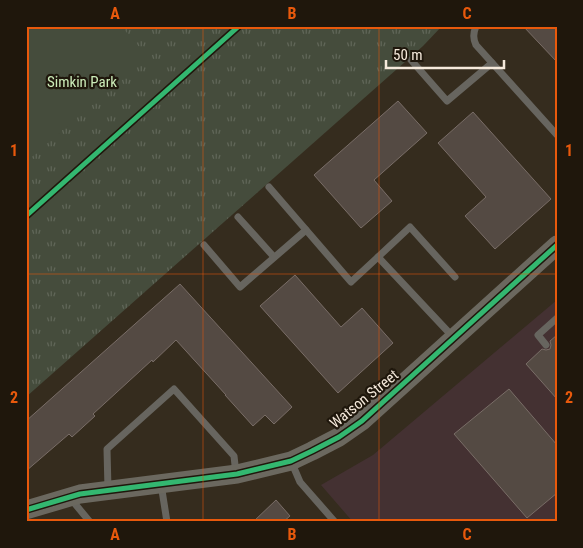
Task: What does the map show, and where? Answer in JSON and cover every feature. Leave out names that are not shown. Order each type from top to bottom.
[{"type":"street","name":"Watson Street","points":[[26,510],[80,494],[236,474],[291,461],[312,451],[339,437],[362,421],[557,245]]},
{"type":"lane","points":[[476,26],[473,35],[476,45],[557,135]]},
{"type":"lane","points":[[411,60],[447,101],[492,63]]},
{"type":"lane","points":[[269,188],[351,282],[410,227],[455,277]]},
{"type":"lane","points":[[238,217],[274,257]]},
{"type":"lane","points":[[204,244],[240,287],[306,230]]},
{"type":"lane","points":[[378,257],[454,338]]},
{"type":"lane","points":[[546,345],[538,335],[557,318]]},
{"type":"lane","points":[[108,490],[107,449],[174,390],[234,456],[236,474]]},
{"type":"lane","points":[[291,461],[300,482],[336,522]]},
{"type":"lane","points":[[161,484],[167,522]]},
{"type":"lane","points":[[69,498],[90,522]]},
{"type":"shaded area","points":[[557,300],[557,522],[353,522],[321,485],[373,455]]},
{"type":"green space","name":"Simkin Park","points":[[26,26],[442,26],[423,46],[26,397]]},
{"type":"green space","name":"Simkin Park","points":[[26,26],[121,26],[147,56],[26,162]]},
{"type":"building","points":[[523,26],[557,26],[557,62]]},
{"type":"building","points":[[398,101],[427,133],[374,180],[392,201],[361,228],[314,175]]},
{"type":"building","points":[[473,112],[551,199],[495,249],[465,216],[486,197],[438,143]]},
{"type":"building","points":[[295,275],[341,327],[362,308],[393,343],[338,393],[260,306]]},
{"type":"building","points":[[180,284],[292,407],[274,424],[265,415],[253,426],[176,340],[93,414],[95,416],[72,437],[69,434],[26,471],[26,421]]},
{"type":"building","points":[[557,335],[557,399],[526,364],[542,349],[550,349],[550,341]]},
{"type":"building","points":[[509,389],[557,445],[557,493],[527,518],[454,434]]},
{"type":"building","points":[[276,500],[290,516],[283,522],[253,522]]},
{"type":"cycle path","points":[[26,216],[239,26]]},
{"type":"cycle path","points":[[26,510],[80,494],[237,474],[291,461],[312,451],[339,437],[362,421],[557,245]]}]
